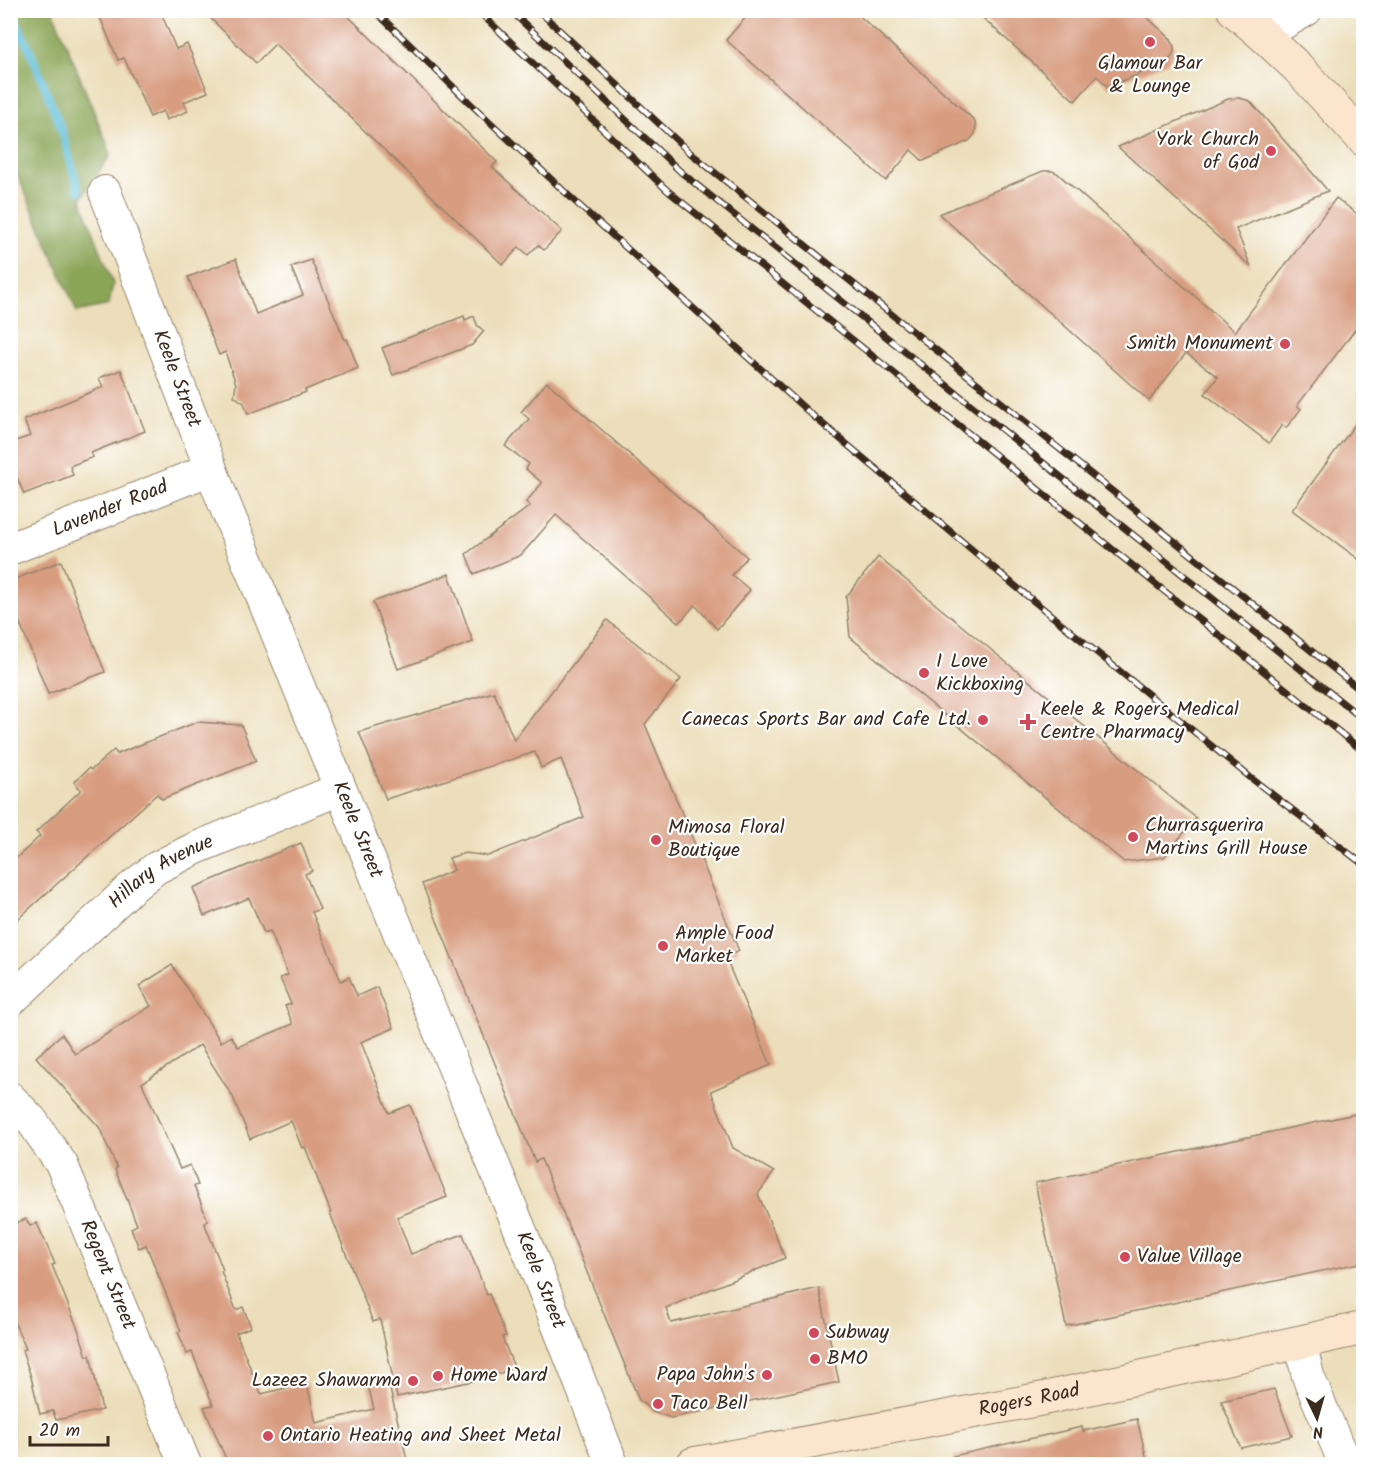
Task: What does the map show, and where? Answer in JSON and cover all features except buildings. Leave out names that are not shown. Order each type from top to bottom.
[{"type":"main road","points":[[1234,10],[1298,68],[1364,140]]},
{"type":"main road","name":"Rogers Road","points":[[693,1464],[1041,1399],[1364,1328]]},
{"type":"street","points":[[1263,35],[1306,10]]},
{"type":"street","name":"Keele Street","points":[[105,192],[211,469],[532,1259],[612,1464]]},
{"type":"street","name":"Lavender Road","points":[[10,549],[211,469]]},
{"type":"street","name":"Hillary Avenue","points":[[10,1001],[131,888],[156,868],[196,848],[340,789]]},
{"type":"street","name":"Regent Street","points":[[10,1098],[32,1121],[62,1166],[185,1464]]},
{"type":"street","points":[[1300,1342],[1308,1376],[1345,1464]]},
{"type":"green space","points":[[10,11],[53,11],[111,154],[81,199],[113,283],[109,305],[77,312],[11,160]]},
{"type":"waterway","points":[[11,10],[30,50],[61,128],[79,191]]},
{"type":"railway","points":[[374,10],[582,208],[812,415],[1014,585],[1251,778],[1364,865]]},
{"type":"railway","points":[[477,10],[668,191],[1364,752]]},
{"type":"railway","points":[[510,10],[682,173],[1364,720]]},
{"type":"railway","points":[[538,10],[688,151],[1364,693]]},
{"type":"place","name":"Glamour Bar & Lounge","points":[[1150,42]]},
{"type":"place","name":"York Church of God","points":[[1271,151]]},
{"type":"place","name":"Smith Monument","points":[[1285,344]]},
{"type":"place","name":"I Love Kickboxing","points":[[924,673]]},
{"type":"place","name":"Canecas Sports Bar and Cafe Ltd.","points":[[983,720]]},
{"type":"place","name":"Keele & Rogers Medical Centre Pharmacy","points":[[1028,722]]},
{"type":"place","name":"Churrasquerira Martins Grill House","points":[[1133,837]]},
{"type":"place","name":"Mimosa Floral Boutique","points":[[656,840]]},
{"type":"place","name":"Ample Food Market","points":[[663,946]]},
{"type":"place","name":"Value Village","points":[[1125,1257]]},
{"type":"place","name":"Subway","points":[[814,1333]]},
{"type":"place","name":"BMO","points":[[815,1359]]},
{"type":"place","name":"Papa John's","points":[[767,1375]]},
{"type":"place","name":"Home Ward","points":[[438,1376]]},
{"type":"place","name":"Lazeez Shawarma","points":[[413,1381]]},
{"type":"place","name":"Taco Bell","points":[[658,1404]]},
{"type":"place","name":"Ontario Heating and Sheet Metal","points":[[268,1436]]}]
